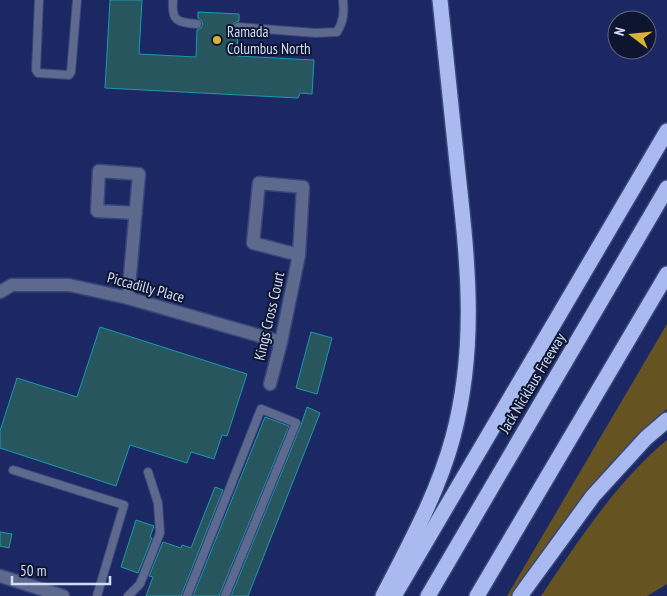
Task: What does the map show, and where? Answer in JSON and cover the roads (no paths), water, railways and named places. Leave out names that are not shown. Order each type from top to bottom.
[{"type":"highway","points":[[383,596],[427,508],[453,437],[464,382],[469,334],[468,279],[440,0]]},
{"type":"highway","points":[[394,596],[667,131]]},
{"type":"highway","name":"Jack Nicklaus Freeway","points":[[428,596],[667,188]]},
{"type":"highway","points":[[477,596],[667,274]]},
{"type":"highway","points":[[520,596],[592,496],[646,438],[667,420]]},
{"type":"street","points":[[128,298],[136,213],[139,174],[100,171],[97,211],[136,213]]},
{"type":"street","name":"Kings Cross Court","points":[[270,384],[281,342],[299,255],[303,186],[259,183],[253,243],[299,255]]},
{"type":"street","name":"Piccadilly Place","points":[[0,292],[12,285],[69,285],[128,298],[281,342]]},
{"type":"street","points":[[0,576],[63,596]]},
{"type":"lane","points":[[39,0],[36,70],[38,73],[69,75],[71,72],[77,0]]},
{"type":"lane","points":[[173,0],[174,17],[178,21],[197,24]]},
{"type":"lane","points":[[238,27],[334,33],[342,25],[344,14],[343,0]]},
{"type":"lane","points":[[187,596],[261,409],[296,423],[225,596]]},
{"type":"lane","points":[[14,470],[124,505],[97,596]]},
{"type":"lane","points":[[128,596],[140,584],[160,533],[158,503],[148,472]]},
{"type":"place","name":"Ramada Columbus North","points":[[217,40]]}]
